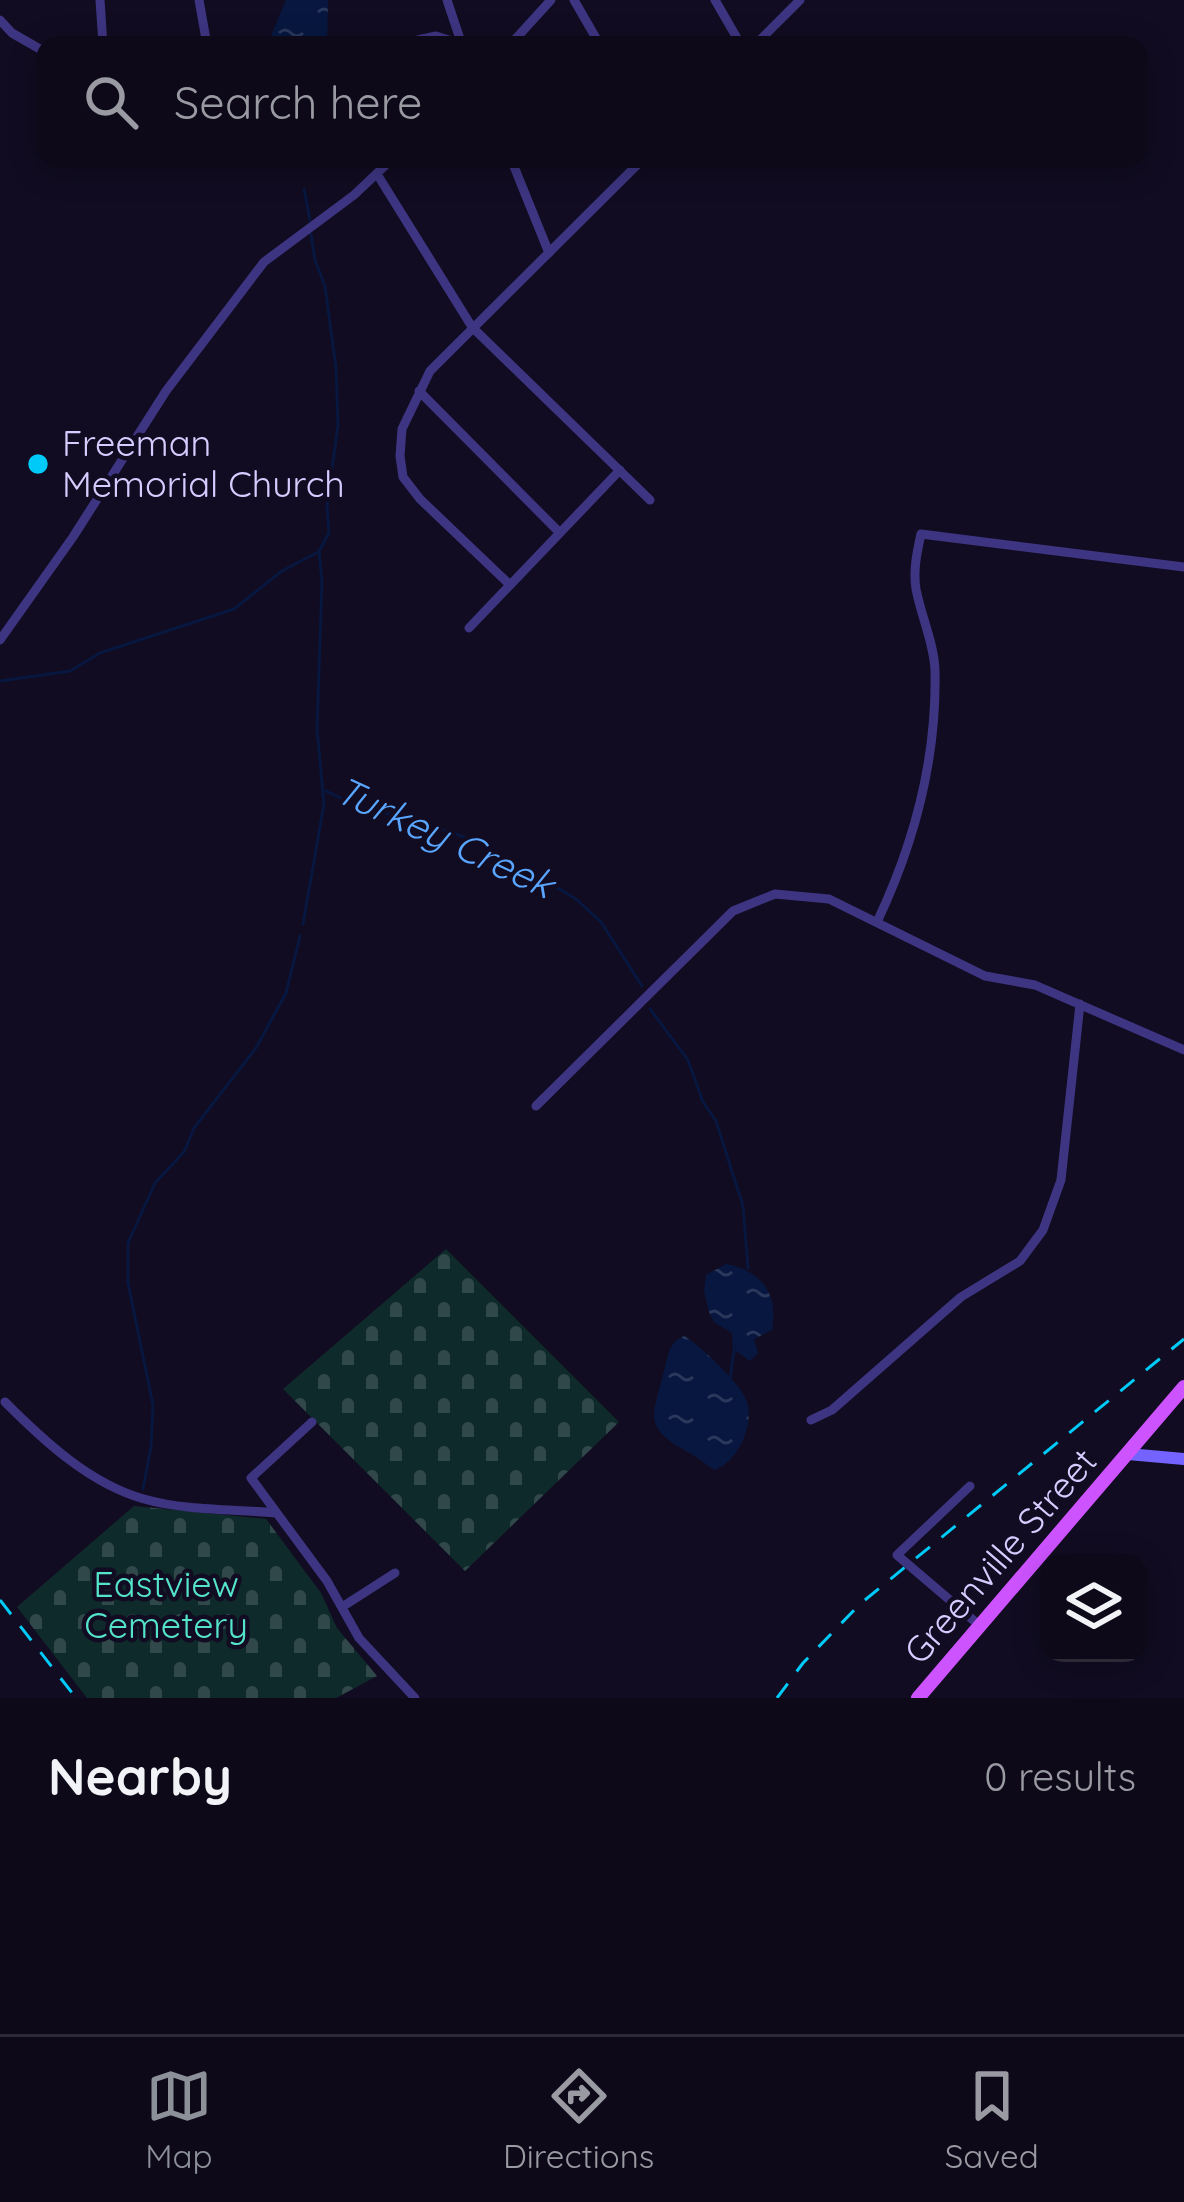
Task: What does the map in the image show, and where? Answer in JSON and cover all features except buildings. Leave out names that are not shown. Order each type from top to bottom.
[{"type":"main road","name":"Greenville Street","points":[[918,1698],[1184,1388]]},
{"type":"street","points":[[100,0],[102,36]]},
{"type":"street","points":[[200,0],[206,36]]},
{"type":"street","points":[[447,0],[458,36]]},
{"type":"street","points":[[517,36],[551,0]]},
{"type":"street","points":[[574,0],[595,36]]},
{"type":"street","points":[[715,0],[736,36]]},
{"type":"street","points":[[764,36],[800,0]]},
{"type":"street","points":[[0,20],[36,47]]},
{"type":"street","points":[[0,640],[73,537],[166,391],[264,262],[382,168]]},
{"type":"street","points":[[515,168],[549,253]]},
{"type":"street","points":[[509,584],[403,477],[402,429],[430,371],[634,168]]},
{"type":"street","points":[[377,173],[472,327],[650,500]]},
{"type":"street","points":[[418,391],[559,532]]},
{"type":"street","points":[[469,628],[620,470]]},
{"type":"street","points":[[877,922],[916,823],[934,713],[935,664],[915,584],[921,534],[1184,567]]},
{"type":"street","points":[[536,1106],[734,911],[763,897],[790,892],[829,899],[985,976],[1035,985],[1184,1050]]},
{"type":"street","points":[[811,1420],[832,1410],[961,1297],[1020,1261],[1043,1230],[1061,1180],[1080,1004]]},
{"type":"street","points":[[5,1402],[55,1450],[135,1496],[168,1504],[277,1513]]},
{"type":"street","points":[[312,1422],[250,1478],[372,1655],[415,1698]]},
{"type":"street","points":[[1128,1454],[1184,1459]]},
{"type":"street","points":[[970,1486],[898,1555],[979,1625]]},
{"type":"street","points":[[342,1607],[395,1573]]},
{"type":"green space","points":[[446,1249],[619,1422],[465,1571],[283,1389]]},
{"type":"green space","name":"Eastview Cemetery","points":[[134,1506],[266,1519],[321,1593],[337,1628],[377,1676],[336,1698],[87,1698],[17,1607]]},
{"type":"water","points":[[286,0],[328,0],[327,36],[271,36]]},
{"type":"water","points":[[726,1264],[758,1278],[773,1305],[772,1330],[754,1339],[758,1353],[750,1361],[733,1349],[732,1333],[714,1322],[709,1312],[706,1275]]},
{"type":"water","points":[[684,1336],[726,1373],[748,1406],[744,1439],[732,1458],[715,1470],[664,1436],[654,1419],[669,1352]]},
{"type":"waterway","name":"Turkey Creek","points":[[304,189],[310,220]]},
{"type":"waterway","name":"Turkey Creek","points":[[303,924],[324,804],[317,729],[319,551],[329,533],[327,506],[338,425],[325,286],[311,234]]},
{"type":"waterway","points":[[0,681],[70,671],[100,653],[234,609],[282,571],[318,552]]},
{"type":"waterway","name":"Turkey Creek","points":[[326,791],[359,807],[472,840],[506,865],[533,873],[576,899],[601,922],[642,986]]},
{"type":"waterway","points":[[143,1489],[153,1405],[128,1283],[128,1243],[155,1183],[184,1152],[194,1128],[256,1048],[286,993],[300,936]]},
{"type":"waterway","name":"Turkey Creek","points":[[650,1009],[688,1060],[703,1102],[716,1121],[743,1206],[748,1268]]},
{"type":"waterway","name":"Turkey Creek","points":[[730,1380],[734,1350]]},
{"type":"railway","points":[[777,1698],[803,1663],[860,1604],[1184,1339]]},
{"type":"railway","points":[[0,1600],[76,1698]]},
{"type":"place","name":"Freeman Memorial Church","points":[[38,464]]}]
